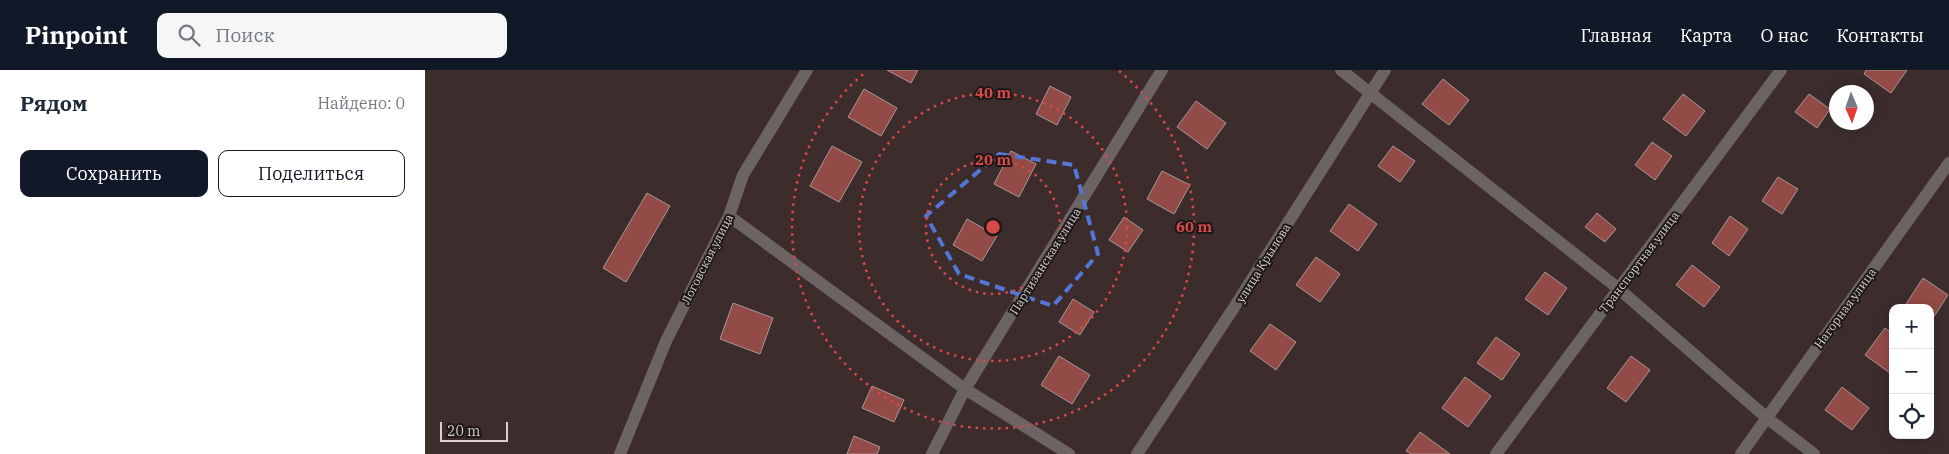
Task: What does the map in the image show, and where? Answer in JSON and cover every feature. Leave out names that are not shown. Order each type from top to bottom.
[{"type":"street","name":"Логовская улица","points":[[620,454],[666,341],[729,216],[743,175],[807,70]]},
{"type":"street","name":"Партизанская улица","points":[[932,454],[965,389],[1162,70]]},
{"type":"street","points":[[1341,70],[1619,289],[1767,418],[1814,454]]},
{"type":"street","name":"улица Крылова","points":[[1137,454],[1233,309],[1385,70]]},
{"type":"street","name":"Транспортная улица","points":[[1496,454],[1781,70]]},
{"type":"street","name":"Нагорная улица","points":[[1741,454],[1949,163]]},
{"type":"street","points":[[729,216],[965,389],[1069,454]]},
{"type":"highlighted area","points":[[999,154],[1074,165],[1098,254],[1053,306],[959,274],[926,216]]},
{"type":"building","points":[[887,70],[918,70],[911,83]]},
{"type":"building","points":[[1866,70],[1907,70],[1891,93],[1864,74]]},
{"type":"building","points":[[1443,79],[1469,100],[1449,125],[1422,104]]},
{"type":"building","points":[[1050,86],[1071,97],[1057,125],[1036,114]]},
{"type":"building","points":[[864,89],[897,108],[881,136],[848,117]]},
{"type":"building","points":[[1683,94],[1705,111],[1686,136],[1663,119]]},
{"type":"building","points":[[1809,94],[1829,108],[1817,128],[1795,112]]},
{"type":"building","points":[[1196,101],[1226,123],[1207,149],[1177,127]]},
{"type":"building","points":[[1652,142],[1672,156],[1655,180],[1635,165]]},
{"type":"building","points":[[832,146],[862,162],[839,202],[810,186]]},
{"type":"building","points":[[1393,146],[1415,161],[1400,182],[1378,166]]},
{"type":"building","points":[[1011,151],[1036,164],[1019,197],[994,184]]},
{"type":"building","points":[[1162,171],[1190,185],[1174,214],[1147,199]]},
{"type":"building","points":[[1778,177],[1798,189],[1782,214],[1762,201]]},
{"type":"building","points":[[647,193],[670,206],[626,282],[603,268]]},
{"type":"building","points":[[1349,204],[1377,224],[1358,251],[1330,231]]},
{"type":"building","points":[[1597,213],[1616,229],[1605,242],[1585,227]]},
{"type":"building","points":[[1730,216],[1748,229],[1729,256],[1712,243]]},
{"type":"building","points":[[1124,217],[1143,230],[1128,252],[1109,240]]},
{"type":"building","points":[[967,219],[997,236],[982,261],[953,245]]},
{"type":"building","points":[[1316,257],[1340,274],[1320,302],[1296,285]]},
{"type":"building","points":[[1692,265],[1720,287],[1704,307],[1676,285]]},
{"type":"building","points":[[1545,272],[1567,288],[1548,315],[1525,299]]},
{"type":"building","points":[[1923,278],[1948,295],[1934,316],[1934,304],[1906,304]]},
{"type":"building","points":[[1073,299],[1094,312],[1080,335],[1059,322]]},
{"type":"building","points":[[733,303],[773,318],[760,354],[720,339]]},
{"type":"building","points":[[1270,324],[1296,342],[1276,370],[1250,351]]},
{"type":"building","points":[[1885,328],[1889,331],[1889,372],[1865,355]]},
{"type":"building","points":[[1496,337],[1520,354],[1502,380],[1477,363]]},
{"type":"building","points":[[1059,356],[1090,375],[1072,404],[1041,385]]},
{"type":"building","points":[[1631,356],[1650,370],[1626,402],[1607,388]]},
{"type":"building","points":[[1465,377],[1491,396],[1468,427],[1442,408]]},
{"type":"building","points":[[872,386],[904,400],[894,422],[862,408]]},
{"type":"building","points":[[1842,387],[1869,408],[1852,430],[1825,410]]},
{"type":"building","points":[[1420,432],[1450,454],[1411,454],[1406,451]]},
{"type":"building","points":[[854,436],[880,447],[877,454],[847,454]]}]
